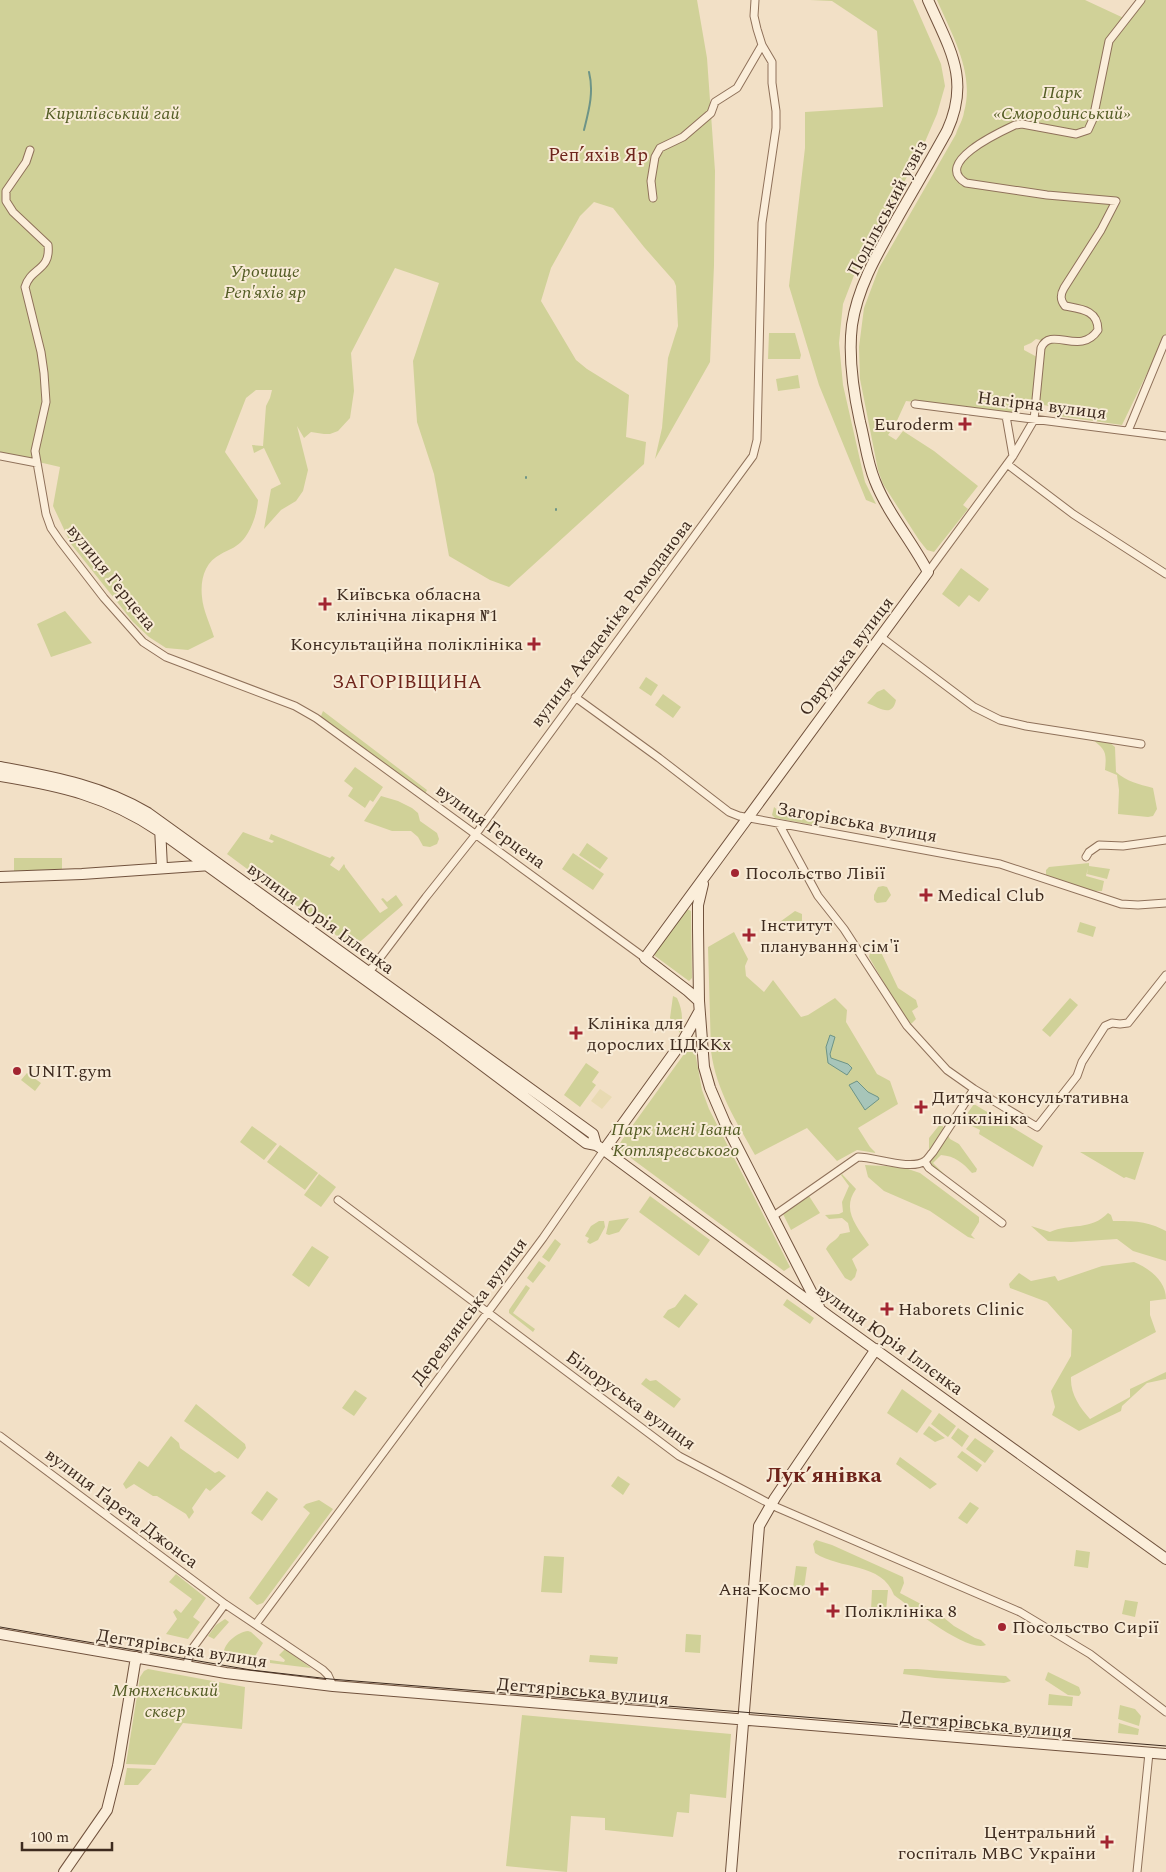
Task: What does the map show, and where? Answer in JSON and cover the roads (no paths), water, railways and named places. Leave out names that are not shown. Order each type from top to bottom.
[{"type":"main road","name":"Подільський узвіз","points":[[928,0],[953,58],[957,72],[957,102],[954,117],[864,282],[856,306],[850,344],[852,377],[874,479],[887,505],[928,572]]},
{"type":"main road","name":"Овруцька вулиця","points":[[645,958],[928,572]]},
{"type":"main road","name":"вулиця Юрія Іллєнка","points":[[0,768],[88,786],[135,805],[209,866],[593,1134],[600,1147],[821,1310],[1166,1559]]},
{"type":"main road","name":"вулиця Юрія Іллєнка","points":[[0,776],[41,783],[85,794],[161,826],[220,864],[365,975]]},
{"type":"main road","points":[[161,826],[162,868]]},
{"type":"main road","points":[[0,876],[82,874],[220,864]]},
{"type":"main road","name":"Овруцька вулиця","points":[[699,1006],[698,906],[705,876]]},
{"type":"main road","name":"вулиця Герцена","points":[[645,958],[688,991],[699,1006]]},
{"type":"main road","points":[[699,1006],[704,1067],[710,1088],[725,1123],[821,1310]]},
{"type":"main road","name":"Деревлянська вулиця","points":[[600,1147],[684,1038],[699,1006]]},
{"type":"main road","points":[[781,1280],[788,1280],[795,1276],[797,1266]]},
{"type":"main road","points":[[731,1872],[759,1526],[771,1504],[876,1349]]},
{"type":"main road","name":"Дегтярівська вулиця","points":[[0,1634],[250,1677],[333,1686],[1166,1754]]},
{"type":"main road","points":[[64,1872],[107,1810],[118,1766],[136,1657]]},
{"type":"street","name":"вулиця Академіка Ромоданова","points":[[365,975],[374,967],[476,834],[575,696],[666,576],[753,456],[757,440],[762,223],[776,128],[772,62],[762,45],[754,16],[755,0]]},
{"type":"street","points":[[1034,420],[1041,348],[1043,344],[1046,340],[1053,339],[1077,342],[1086,341],[1094,337],[1098,330],[1097,319],[1092,313],[1065,306],[1061,296],[1064,288],[1101,230],[1116,201],[1040,194],[966,183],[956,173],[957,166],[964,154],[1014,125],[1022,124],[1076,134],[1088,130],[1093,119],[1109,41],[1141,0]]},
{"type":"street","points":[[653,198],[650,181],[655,157],[660,148],[683,137],[711,113],[715,102],[728,96],[737,88],[762,45]]},
{"type":"street","name":"вулиця Герцена","points":[[30,150],[26,162],[6,191],[6,200],[13,212],[48,245],[49,254],[47,262],[27,279],[25,287],[41,352],[46,392],[46,402],[36,451],[37,463],[46,514],[51,528],[82,571],[143,642],[166,657],[274,698],[316,718],[645,958]]},
{"type":"street","points":[[1128,431],[1166,339]]},
{"type":"street","name":"Нагірна вулиця","points":[[915,404],[1166,436]]},
{"type":"street","points":[[1006,416],[1013,456]]},
{"type":"street","name":"Овруцька вулиця","points":[[928,572],[1013,456],[1034,420]]},
{"type":"street","points":[[0,456],[37,463]]},
{"type":"street","points":[[1007,464],[1073,514],[1166,574]]},
{"type":"street","points":[[881,637],[974,707],[1000,720],[1018,725],[1141,744]]},
{"type":"street","name":"Загорівська вулиця","points":[[575,696],[729,812],[747,818],[1000,864],[1121,904],[1166,903]]},
{"type":"street","points":[[779,824],[818,896],[862,955],[907,1026],[942,1066],[974,1089],[1036,1127],[1077,1076],[1082,1062],[1106,1026],[1112,1023],[1128,1022],[1166,975]]},
{"type":"street","points":[[1086,857],[1094,848],[1099,846],[1123,846],[1166,840]]},
{"type":"street","points":[[772,1217],[858,1157],[908,1165],[924,1162],[933,1152],[974,1089]]},
{"type":"street","name":"Деревлянська вулиця","points":[[256,1624],[489,1312],[600,1147]]},
{"type":"street","points":[[924,1162],[929,1168],[1002,1223]]},
{"type":"street","name":"Білоруська вулиця","points":[[338,1200],[679,1456],[771,1504],[1020,1612],[1090,1654],[1166,1712]]},
{"type":"street","name":"вулиця Ґарета Джонса","points":[[0,1436],[225,1604],[323,1670],[333,1686]]},
{"type":"street","points":[[186,1666],[194,1646],[225,1604]]},
{"type":"street","points":[[1137,1872],[1149,1753]]},
{"type":"waterway","points":[[584,130],[591,94],[589,72]]},
{"type":"tram line","points":[[0,1627],[251,1670],[330,1679],[1166,1746]]},
{"type":"place","name":"Euroderm","points":[[965,424]]},
{"type":"place","name":"Київська обласна клінічна лікарня №1","points":[[325,604]]},
{"type":"place","name":"Консультаційна поліклініка","points":[[534,644]]},
{"type":"place","name":"Посольство Лівії","points":[[735,873]]},
{"type":"place","name":"Medical Club","points":[[926,895]]},
{"type":"place","name":"Інститут планування сім'ї","points":[[749,935]]},
{"type":"place","name":"Клініка для дорослих ЦДККх","points":[[576,1033]]},
{"type":"place","name":"UNIT.gym","points":[[17,1071]]},
{"type":"place","name":"Дитяча консультативна поліклініка","points":[[921,1107]]},
{"type":"place","name":"Haborets Clinic","points":[[887,1309]]},
{"type":"place","name":"Ана-Космо","points":[[822,1589]]},
{"type":"place","name":"Поліклініка 8","points":[[833,1611]]},
{"type":"place","name":"Посольство Сирії","points":[[1002,1627]]},
{"type":"place","name":"Центральний госпіталь МВС України","points":[[1107,1842]]},
{"type":"district","name":"Репʼяхів Яр","points":[[598,154]]},
{"type":"district","name":"ЗАГОРІВЩИНА","points":[[407,681]]},
{"type":"district","name":"Лукʼянівка","points":[[824,1474]]},
{"type":"park label","name":"Парк «Смородинський»","points":[[1062,102]]},
{"type":"park label","name":"Кирилівський гай","points":[[112,113]]},
{"type":"park label","name":"Урочище Реп'яхів яр","points":[[265,281]]},
{"type":"park label","name":"Парк імені Івана Котляревського","points":[[676,1139]]},
{"type":"park label","name":"Мюнхенський сквер","points":[[165,1700]]}]
